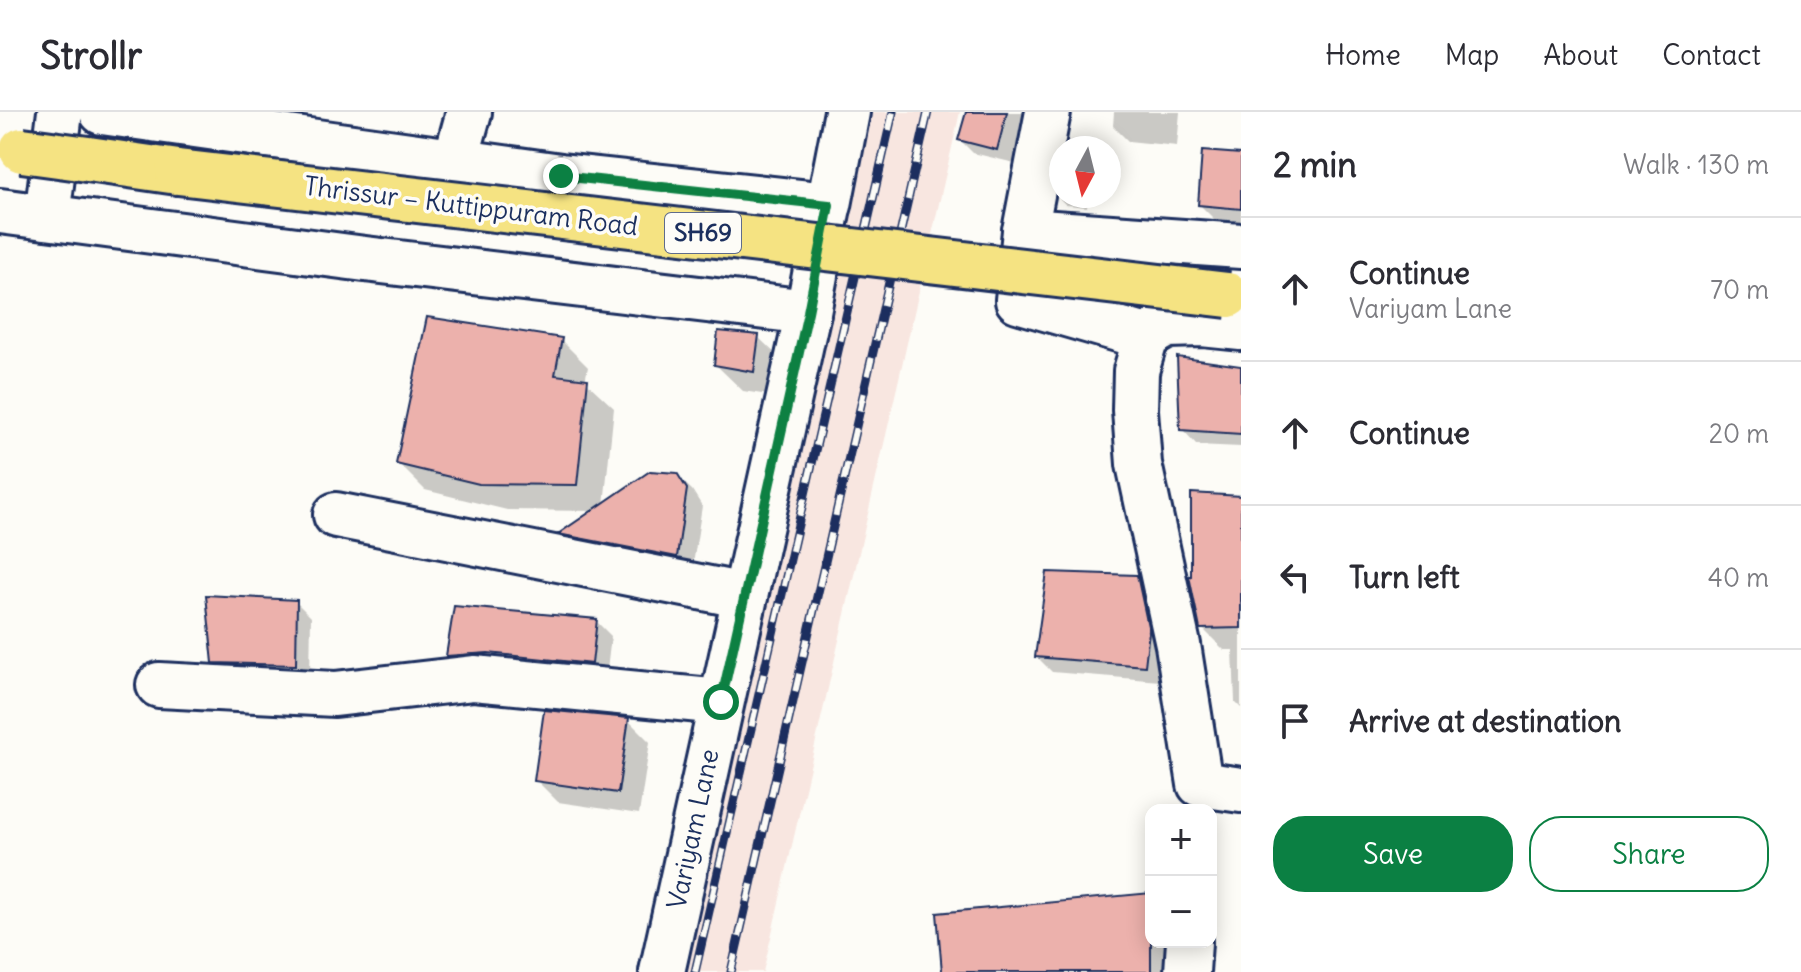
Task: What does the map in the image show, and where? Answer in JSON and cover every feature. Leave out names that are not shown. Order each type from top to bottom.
[{"type":"main road","name":"Thrissur – Kuttippuram Road","points":[[0,148],[1237,307]]},
{"type":"street","points":[[47,217],[60,112]]},
{"type":"street","points":[[102,112],[637,185],[829,205]]},
{"type":"street","points":[[456,159],[469,112]]},
{"type":"street","name":"Variyam Lane","points":[[662,972],[808,312],[847,112]]},
{"type":"street","points":[[1048,112],[1025,231],[1018,300],[1146,337]]},
{"type":"street","points":[[0,211],[808,312]]},
{"type":"street","points":[[1025,231],[1241,246]]},
{"type":"street","points":[[1213,795],[1139,464],[1136,371],[1146,337],[1167,325],[1202,324],[1237,307]]},
{"type":"street","points":[[336,515],[745,596]]},
{"type":"street","points":[[159,685],[335,694],[474,678],[721,702]]},
{"type":"street","points":[[1187,972],[1189,948]]},
{"type":"shaded area","points":[[849,112],[960,112],[763,972],[658,972]]},
{"type":"building","points":[[966,112],[1007,112],[997,150],[958,140]]},
{"type":"building","points":[[1202,151],[1241,154],[1241,209],[1198,205]]},
{"type":"building","points":[[427,317],[562,338],[555,375],[588,379],[577,485],[479,484],[396,464]]},
{"type":"building","points":[[718,331],[759,335],[754,372],[714,365]]},
{"type":"building","points":[[1177,357],[1241,366],[1241,434],[1180,430]]},
{"type":"building","points":[[650,471],[677,473],[687,489],[677,557],[558,534]]},
{"type":"building","points":[[1191,493],[1241,496],[1241,628],[1200,629],[1189,576]]},
{"type":"building","points":[[1047,572],[1137,575],[1149,631],[1145,666],[1035,657]]},
{"type":"building","points":[[206,595],[297,600],[296,665],[213,663]]},
{"type":"building","points":[[454,606],[597,619],[592,664],[488,653],[446,656]]},
{"type":"building","points":[[544,710],[629,718],[618,793],[534,781]]},
{"type":"building","points":[[1145,894],[1145,948],[1151,948],[1151,972],[942,972],[937,913]]},
{"type":"railway","points":[[695,972],[893,112]]},
{"type":"railway","points":[[731,972],[928,112]]},
{"type":"route","points":[[561,176],[829,205],[775,467],[721,702]]}]
